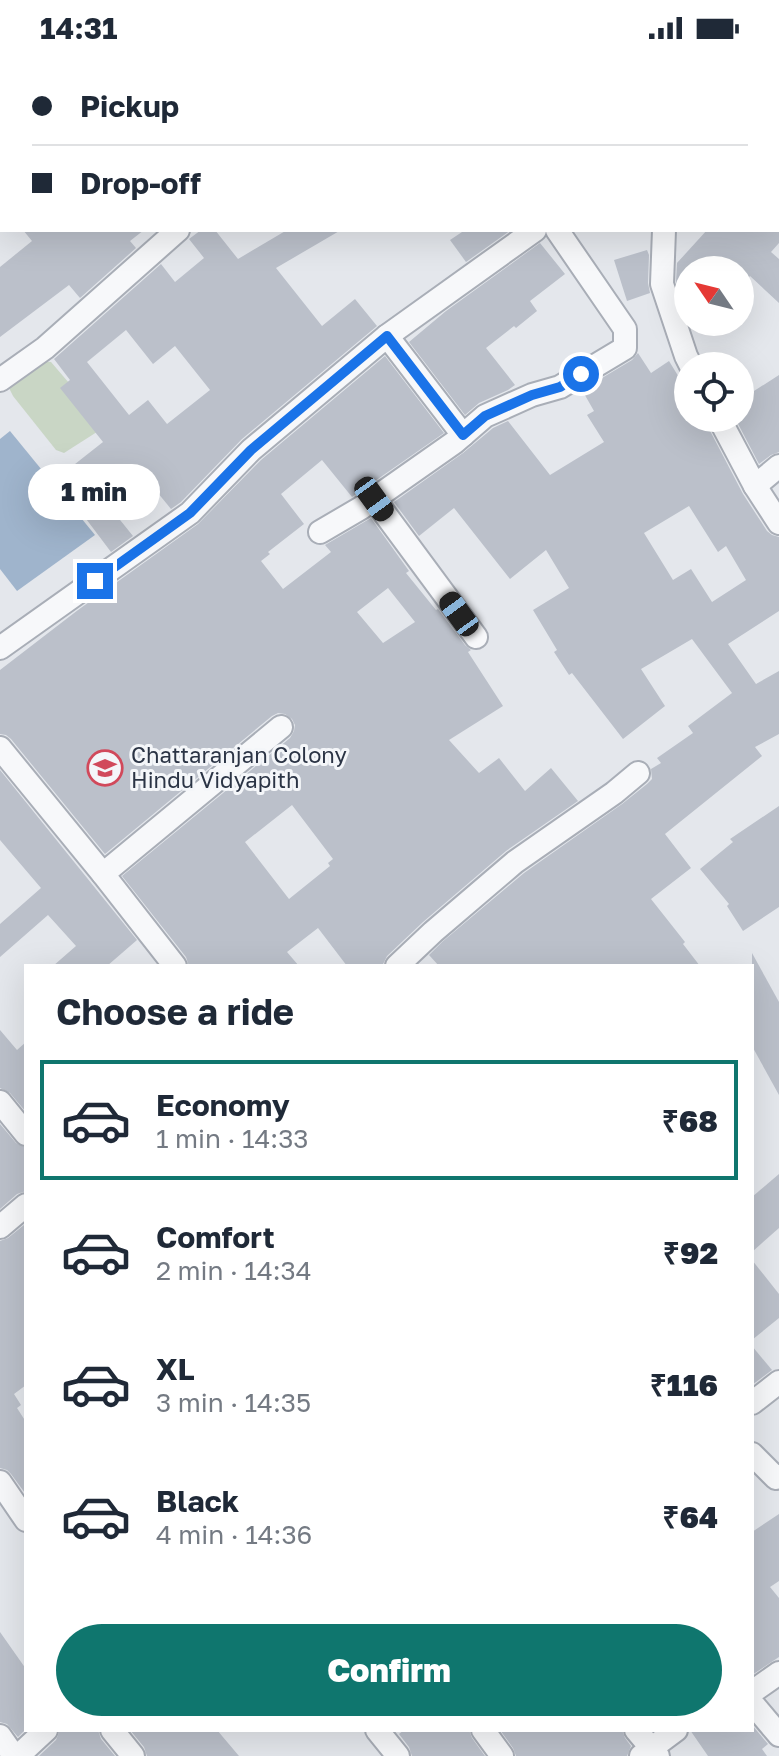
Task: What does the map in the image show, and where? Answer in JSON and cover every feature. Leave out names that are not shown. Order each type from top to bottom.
[{"type":"street","points":[[0,380],[45,348],[176,232]]},
{"type":"street","points":[[0,648],[190,513],[251,450],[387,336],[532,232]]},
{"type":"street","points":[[320,532],[374,499],[485,416],[532,395],[560,387],[625,348],[625,329],[558,232]]},
{"type":"street","points":[[664,232],[662,284],[685,352]]},
{"type":"street","points":[[387,336],[463,435]]},
{"type":"street","points":[[726,432],[779,523]]},
{"type":"street","points":[[755,486],[779,466]]},
{"type":"street","points":[[374,499],[476,637]]},
{"type":"street","points":[[103,874],[281,727]]},
{"type":"street","points":[[0,748],[173,964]]},
{"type":"street","points":[[399,964],[515,862],[638,773]]},
{"type":"street","points":[[0,1102],[24,1132]]},
{"type":"street","points":[[0,1227],[24,1207]]},
{"type":"street","points":[[754,1401],[779,1382]]},
{"type":"street","points":[[754,1456],[776,1478],[779,1476]]},
{"type":"street","points":[[0,1482],[24,1517]]},
{"type":"street","points":[[754,1691],[779,1673]]},
{"type":"street","points":[[754,1705],[779,1735]]},
{"type":"street","points":[[0,1736],[16,1756],[44,1732]]},
{"type":"street","points":[[114,1732],[133,1756]]},
{"type":"street","points":[[379,1732],[398,1756]]},
{"type":"street","points":[[484,1732],[502,1756]]},
{"type":"street","points":[[637,1732],[650,1753],[674,1732]]},
{"type":"green space","points":[[42,361],[51,362],[99,418],[100,430],[64,453],[56,450],[9,388]]},
{"type":"water","points":[[10,431],[95,535],[17,591],[0,569],[0,439]]},
{"type":"building","points":[[25,232],[141,232],[130,241],[136,248],[80,298],[69,285],[0,337],[0,267],[32,241]]},
{"type":"building","points":[[198,232],[217,232],[238,259],[284,232],[338,232],[276,268],[322,326],[355,299],[377,326],[242,439],[171,509],[144,476],[108,505],[133,536],[111,552],[56,479],[103,442],[60,388],[70,380],[54,359],[161,264],[175,282],[204,258],[189,239]],"holes":[[[126,330],[153,364],[175,346],[210,390],[167,424],[148,400],[129,415],[87,362]]]},
{"type":"building","points":[[462,232],[508,232],[466,262],[450,240]]},
{"type":"building","points":[[705,232],[779,232],[779,243],[771,252],[779,259],[779,303],[754,280],[754,256],[683,256]]},
{"type":"building","points":[[540,243],[565,274],[530,301],[537,311],[486,348],[515,385],[479,403],[465,415],[409,342],[446,311]]},
{"type":"building","points":[[647,250],[650,293],[627,301],[614,260]]},
{"type":"building","points":[[638,353],[651,373],[669,361],[674,369],[674,432],[711,432],[743,494],[767,531],[779,537],[779,611],[728,644],[756,684],[779,671],[779,734],[755,747],[762,756],[665,834],[691,868],[651,899],[698,964],[437,964],[429,955],[442,942],[524,873],[647,784],[652,779],[651,769],[661,763],[657,758],[693,733],[688,726],[732,693],[692,639],[641,669],[665,706],[623,739],[572,673],[569,675],[533,610],[569,588],[546,550],[510,579],[454,508],[419,536],[394,502],[493,428],[508,421],[550,475],[604,442],[587,415],[594,411],[582,390],[632,360]],"holes":[[[689,506],[718,552],[726,546],[746,580],[712,602],[691,569],[673,580],[644,533]]]},
{"type":"building","points":[[385,356],[444,433],[352,497],[322,460],[281,494],[304,524],[261,561],[283,589],[331,552],[325,545],[371,518],[409,571],[406,573],[471,650],[468,652],[503,706],[449,740],[479,773],[499,758],[525,791],[551,768],[578,801],[506,851],[423,922],[387,956],[383,964],[345,964],[318,928],[287,952],[297,964],[188,964],[122,876],[290,738],[295,725],[285,714],[272,716],[105,854],[11,739],[0,734],[0,670],[198,524],[261,460]],"holes":[[[388,588],[415,622],[383,643],[357,612]],[[292,805],[333,859],[328,863],[330,866],[289,899],[245,842]]]},
{"type":"building","points":[[779,375],[779,452],[759,464],[742,432],[754,432],[754,391]]},
{"type":"building","points":[[0,770],[137,940],[109,964],[55,964],[76,946],[48,915],[0,957],[0,924],[41,888],[0,840]]},
{"type":"building","points":[[779,806],[779,907],[743,931],[727,906],[729,904],[700,869],[733,842],[730,839]]},
{"type":"building","points":[[752,953],[779,1002],[779,1095],[754,1050]]},
{"type":"building","points":[[0,1030],[17,1050],[24,1044],[24,1110],[10,1093],[0,1088]]},
{"type":"building","points":[[0,1124],[16,1143],[24,1147],[24,1192],[0,1209]]},
{"type":"building","points":[[779,1174],[779,1228],[754,1250],[754,1195]]},
{"type":"building","points":[[24,1225],[24,1386],[14,1394],[21,1405],[17,1408],[24,1419],[24,1492],[7,1470],[0,1468],[0,1241]]},
{"type":"building","points":[[754,1263],[779,1294],[779,1318],[754,1338]]},
{"type":"building","points":[[754,1348],[772,1370],[754,1384]]},
{"type":"building","points":[[779,1514],[779,1581],[770,1587],[779,1598],[779,1657],[754,1674],[754,1531]]},
{"type":"building","points":[[0,1632],[24,1666],[24,1731],[18,1737],[7,1724],[0,1722]]},
{"type":"building","points":[[754,1727],[768,1744],[762,1749],[767,1756],[708,1756],[691,1732],[754,1732]]},
{"type":"building","points":[[59,1732],[99,1732],[115,1756],[39,1756],[56,1740]]},
{"type":"building","points":[[132,1732],[219,1732],[239,1756],[147,1756]]},
{"type":"building","points":[[470,1732],[485,1756],[412,1756],[399,1734]]},
{"type":"building","points":[[501,1732],[623,1732],[631,1746],[627,1756],[516,1756]]},
{"type":"place","name":"Chattaranjan Colony Hindu Vidyapith","points":[[105,768]]},
{"type":"route","points":[[95,581],[190,513],[251,450],[387,336],[463,435],[485,416],[532,395],[560,387],[581,374]]}]
